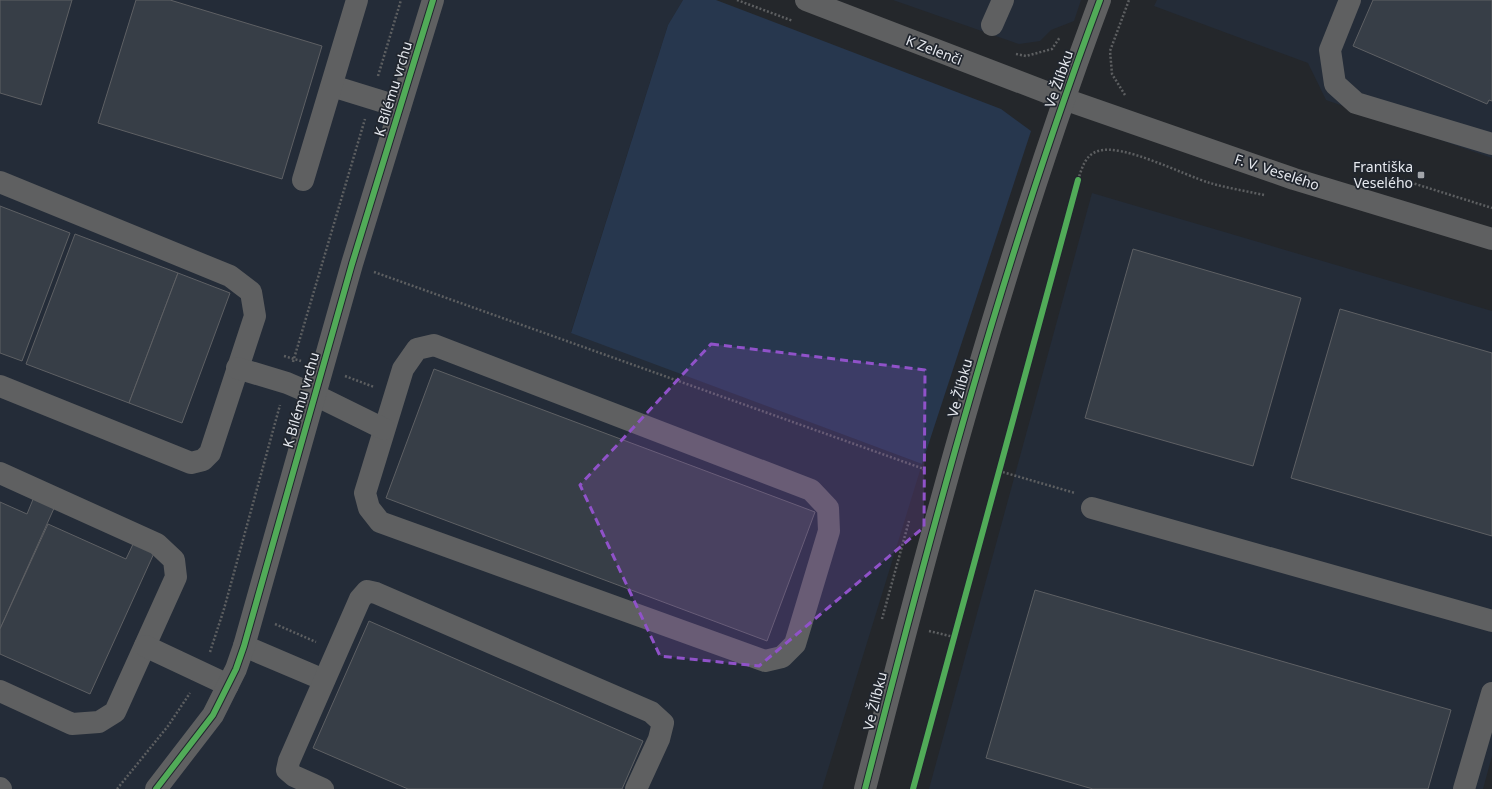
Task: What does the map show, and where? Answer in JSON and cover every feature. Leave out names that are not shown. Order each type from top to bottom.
[{"type":"street","points":[[303,180],[357,0]]},
{"type":"street","name":"K Bílému vrchu","points":[[156,789],[213,716],[244,646],[352,264],[433,0]]},
{"type":"street","name":"K Zelenči","points":[[806,0],[1064,99]]},
{"type":"street","points":[[992,26],[1003,0]]},
{"type":"street","name":"Ve Žlíbku","points":[[865,789],[907,626],[983,352],[1064,99],[1100,0]]},
{"type":"street","points":[[1350,0],[1330,50],[1335,84],[1356,103],[1492,144]]},
{"type":"street","points":[[332,86],[400,107]]},
{"type":"street","name":"F. V. Veselého","points":[[1064,99],[1294,179],[1492,239]]},
{"type":"street","points":[[0,182],[230,276],[251,292],[254,316],[210,453],[203,460],[192,463],[0,386]]},
{"type":"street","points":[[434,345],[811,490],[828,508],[828,531],[795,644],[782,657],[765,661],[380,522],[369,508],[365,493],[384,429],[402,369],[417,349],[434,345]]},
{"type":"street","points":[[237,368],[286,383],[315,395],[384,429]]},
{"type":"street","points":[[0,473],[157,544],[174,560],[176,577],[115,712],[99,722],[72,724],[0,691]]},
{"type":"street","points":[[1092,508],[1492,621]]},
{"type":"street","points":[[323,789],[294,776],[287,770],[289,761],[360,600],[367,591],[376,593],[651,712],[663,723],[659,739],[636,789]]},
{"type":"street","points":[[145,646],[228,685]]},
{"type":"street","points":[[244,646],[324,680]]},
{"type":"street","points":[[1464,789],[1492,693]]},
{"type":"path","points":[[1128,0],[1110,51],[1112,74],[1125,95],[1131,99]]},
{"type":"path","points":[[1076,187],[1085,160],[1098,151],[1112,150],[1133,154],[1209,182],[1265,195]]},
{"type":"path","points":[[1376,180],[1406,181],[1492,208]]},
{"type":"path","points":[[324,255],[924,469],[922,477]]},
{"type":"path","points":[[997,479],[1001,464]]},
{"type":"path","points":[[999,471],[1085,496],[1092,508]]},
{"type":"path","points":[[882,619],[911,514]]},
{"type":"path","points":[[224,609],[267,621],[338,650]]},
{"type":"path","points":[[952,645],[956,630]]},
{"type":"path","points":[[929,631],[954,637]]},
{"type":"highlighted area","points":[[711,344],[925,370],[924,527],[759,666],[660,656],[580,485]]},
{"type":"shaded area","points":[[0,0],[683,0],[668,25],[571,332],[922,464],[822,789],[0,789]]},
{"type":"shaded area","points":[[683,0],[716,0],[1001,109],[1031,131],[922,464],[571,333],[668,25]]},
{"type":"shaded area","points":[[893,0],[1081,0],[1074,21],[1051,30],[1040,41],[1019,44]]},
{"type":"shaded area","points":[[1157,0],[1492,0],[1492,158],[1326,100],[1308,63],[1154,6]]},
{"type":"shaded area","points":[[1092,193],[1492,311],[1492,756],[1483,789],[929,789]]},
{"type":"building","points":[[0,0],[72,0],[41,105],[0,93]]},
{"type":"building","points":[[136,0],[170,0],[322,46],[282,179],[98,123]]},
{"type":"building","points":[[1373,0],[1492,0],[1492,101],[1489,100],[1487,104],[1353,46]]},
{"type":"building","points":[[0,206],[70,233],[22,361],[0,353]]},
{"type":"building","points":[[75,234],[178,273],[129,403],[26,364]]},
{"type":"building","points":[[1133,249],[1301,298],[1253,466],[1085,418]]},
{"type":"building","points":[[178,273],[230,293],[182,423],[129,403]]},
{"type":"building","points":[[1340,309],[1492,353],[1492,536],[1291,478]]},
{"type":"building","points":[[434,369],[815,512],[767,641],[386,498]]},
{"type":"building","points":[[34,497],[55,506],[0,629],[0,502],[27,514]]},
{"type":"building","points":[[48,524],[126,559],[134,542],[155,551],[90,694],[0,654],[0,629]]},
{"type":"building","points":[[1035,590],[1451,710],[1428,789],[1093,789],[986,758]]},
{"type":"building","points":[[369,621],[643,741],[622,789],[408,789],[313,748]]},
{"type":"cycle path","points":[[156,789],[213,715],[236,669],[244,646],[352,264],[433,0]]},
{"type":"cycle path","points":[[865,789],[944,490],[1001,292],[1032,194],[1100,0]]},
{"type":"cycle path","points":[[913,789],[1078,180]]},
{"type":"place","name":"Františka Veselého","points":[[1421,175]]}]
